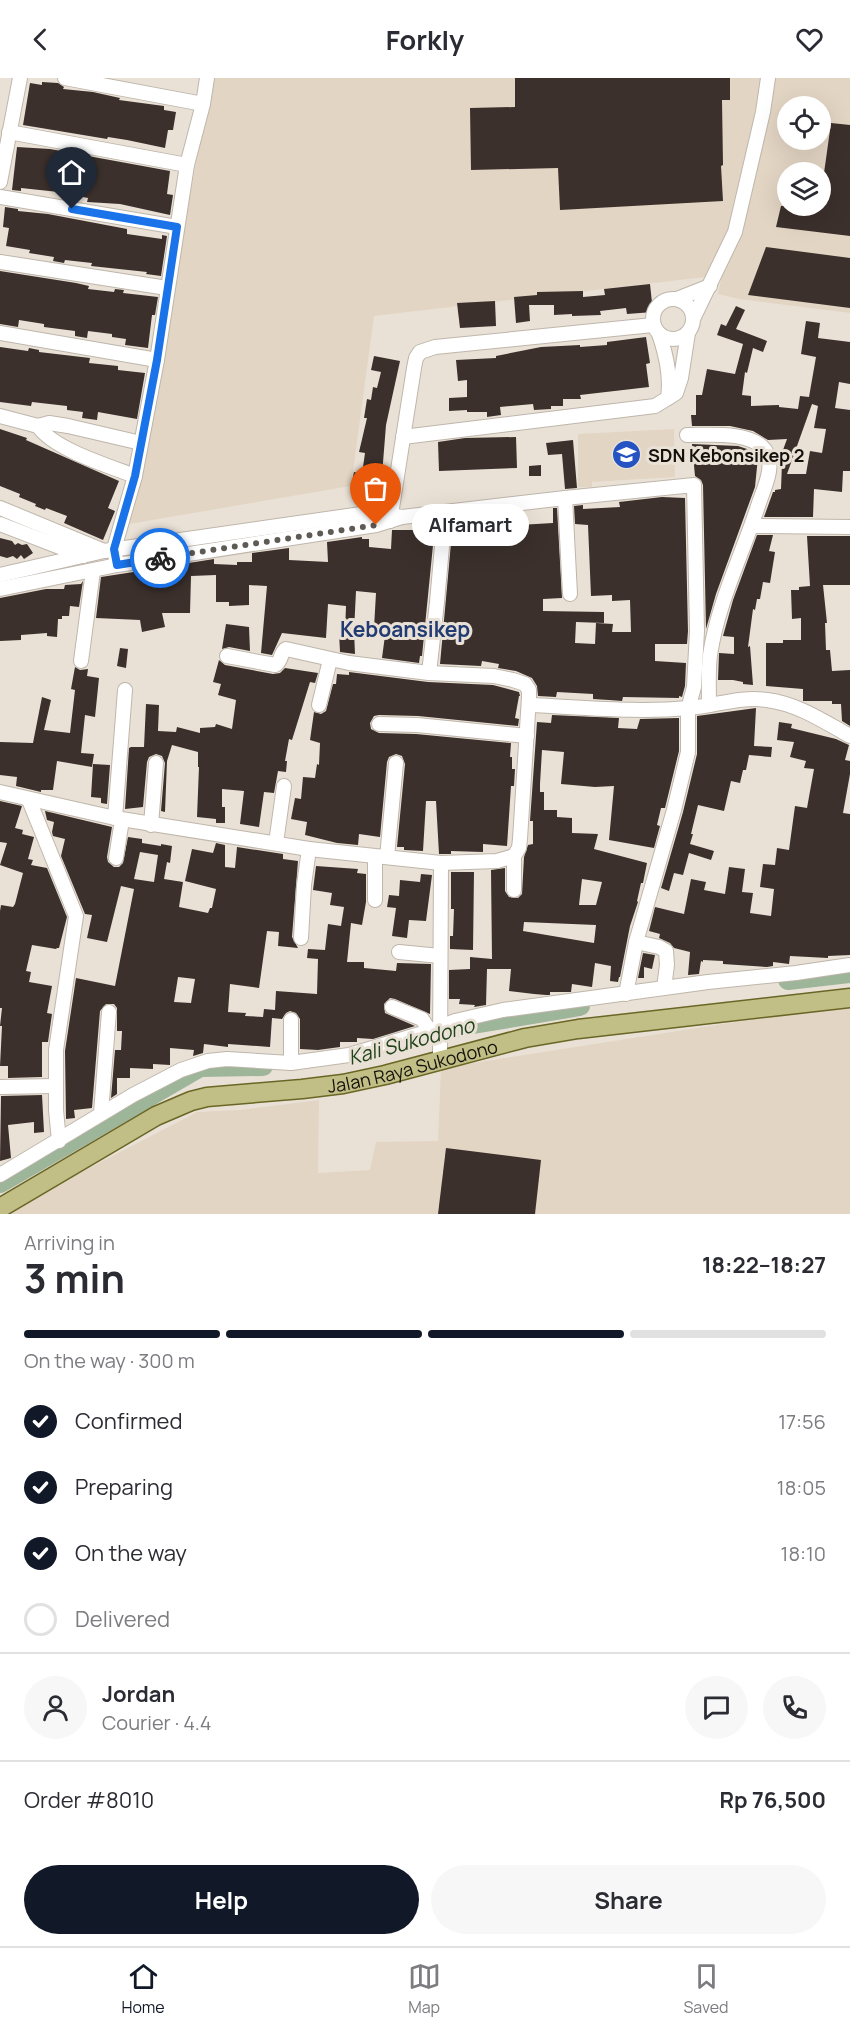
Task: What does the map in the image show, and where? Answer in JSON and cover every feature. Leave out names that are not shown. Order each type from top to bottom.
[{"type":"main road","name":"Jalan Raya Sukodono","points":[[0,1208],[142,1124],[191,1101],[225,1094],[343,1084],[385,1075],[440,1055],[578,1029],[850,998]]},
{"type":"street","points":[[0,182],[20,78]]},
{"type":"street","points":[[65,78],[203,104]]},
{"type":"street","points":[[109,550],[135,476],[157,360],[187,165],[203,104],[207,78]]},
{"type":"street","points":[[394,517],[416,358],[422,350],[435,347],[656,329],[668,339],[679,338],[691,326],[735,232],[763,112],[768,78]]},
{"type":"street","points":[[9,132],[187,165]]},
{"type":"street","points":[[0,197],[177,227]]},
{"type":"street","points":[[0,262],[167,288]]},
{"type":"street","points":[[668,399],[666,354],[653,314],[658,305],[667,299],[677,299],[710,286]]},
{"type":"street","points":[[404,437],[661,404],[676,393],[691,326],[692,310],[686,303],[677,299]]},
{"type":"street","points":[[0,333],[157,360]]},
{"type":"street","points":[[0,416],[38,426],[49,423],[68,426],[141,443]]},
{"type":"street","points":[[38,426],[47,437],[61,446],[135,476]]},
{"type":"street","points":[[626,994],[636,942],[674,810],[717,622],[769,472],[767,452],[753,440],[729,436],[687,435]]},
{"type":"street","points":[[0,589],[117,565],[394,517],[694,485],[697,632],[694,687],[696,707]]},
{"type":"street","points":[[565,498],[570,594]]},
{"type":"street","points":[[0,508],[109,550],[117,565]]},
{"type":"street","points":[[0,575],[109,550],[375,512],[394,517]]},
{"type":"street","points":[[429,673],[445,513]]},
{"type":"street","points":[[0,524],[83,556]]},
{"type":"street","points":[[752,526],[850,527]]},
{"type":"street","points":[[81,661],[93,571]]},
{"type":"street","points":[[227,656],[275,665],[286,649],[330,660],[429,673],[494,676],[513,680],[527,687],[527,736],[520,839],[519,848],[514,856],[514,890]]},
{"type":"street","points":[[319,705],[330,660]]},
{"type":"street","points":[[116,858],[125,690]]},
{"type":"street","points":[[528,705],[696,707],[728,701],[765,699],[807,712],[850,736]]},
{"type":"street","points":[[379,724],[417,725],[527,736]]},
{"type":"street","points":[[152,825],[156,763]]},
{"type":"street","points":[[375,900],[396,763]]},
{"type":"street","points":[[276,843],[285,786]]},
{"type":"street","points":[[0,792],[119,819],[309,849],[441,863],[497,861],[514,856]]},
{"type":"street","points":[[29,800],[76,916],[56,1050],[58,1141]]},
{"type":"street","points":[[301,938],[303,895],[309,849]]},
{"type":"street","points":[[440,1055],[436,1029],[440,956],[441,863]]},
{"type":"street","points":[[636,942],[666,951],[664,988]]},
{"type":"street","points":[[399,952],[440,956]]},
{"type":"street","points":[[0,1175],[101,1113],[181,1070],[208,1061],[227,1059],[291,1063],[349,1055],[436,1029],[455,1021],[503,1010],[850,965]]},
{"type":"street","points":[[392,1007],[422,1019],[436,1029]]},
{"type":"street","points":[[101,1113],[109,1012]]},
{"type":"street","points":[[291,1020],[291,1063]]},
{"type":"street","points":[[0,1087],[55,1086]]},
{"type":"shaded area","points":[[212,78],[850,78],[850,313],[739,299],[718,294],[722,275],[374,316],[351,486],[129,524]]},
{"type":"shaded area","name":"SDN Kebonsikep 2","points":[[674,429],[675,477],[592,482],[592,487],[578,487],[578,434]]},
{"type":"shaded area","points":[[850,1004],[850,1214],[7,1214],[45,1191],[197,1112],[240,1110],[319,1100],[318,1173],[370,1170],[376,1142],[438,1141],[441,1068]]},
{"type":"building","points":[[515,78],[730,78],[730,100],[722,100],[723,201],[560,210],[558,168],[471,170],[470,108],[515,107]]},
{"type":"building","points":[[42,82],[58,83],[64,87],[63,89],[93,92],[120,98],[119,100],[164,106],[164,110],[176,112],[173,130],[168,130],[165,148],[127,140],[108,137],[107,139],[23,125],[30,83],[42,85]]},
{"type":"building","points":[[831,123],[850,125],[850,236],[776,227],[779,216],[831,216],[831,162],[826,162],[827,150],[831,150]]},
{"type":"building","points":[[17,147],[50,149],[170,171],[167,194],[173,195],[170,215],[120,204],[87,202],[88,198],[68,193],[21,188],[21,191],[12,190]]},
{"type":"building","points":[[5,207],[127,229],[127,234],[162,239],[162,235],[167,236],[161,276],[146,274],[147,272],[91,266],[92,263],[53,261],[54,257],[6,246],[9,228],[3,227]]},
{"type":"building","points":[[766,247],[850,258],[850,308],[748,295]]},
{"type":"building","points":[[0,271],[76,283],[89,286],[88,289],[114,292],[115,289],[124,290],[123,293],[158,297],[155,315],[152,315],[148,348],[125,345],[126,339],[112,337],[112,334],[88,331],[87,338],[75,336],[75,331],[44,327],[44,324],[19,320],[18,327],[0,324]]},
{"type":"building","points":[[650,284],[653,312],[627,314],[626,308],[600,311],[601,315],[554,315],[554,305],[529,305],[530,321],[516,323],[514,297],[537,295],[537,292],[583,291],[583,297],[605,295],[604,289]]},
{"type":"building","points":[[495,301],[496,326],[460,328],[457,303]]},
{"type":"building","points":[[736,306],[745,310],[736,329],[767,341],[763,352],[753,348],[747,373],[745,372],[742,395],[751,396],[751,406],[779,405],[779,407],[798,409],[800,396],[809,397],[816,357],[801,354],[806,321],[820,323],[818,338],[850,342],[850,384],[839,382],[835,408],[850,410],[850,471],[843,471],[842,492],[814,489],[813,517],[764,517],[773,492],[781,489],[782,463],[779,461],[787,439],[768,440],[753,431],[730,426],[692,426],[691,415],[696,415],[696,395],[702,395],[707,369],[735,374],[743,344],[717,335],[721,324],[726,326]],"holes":[[[812,404],[818,406],[814,428],[826,429],[822,453],[810,451],[806,474],[787,474]]]},
{"type":"building","points":[[646,337],[650,363],[646,364],[649,387],[580,395],[581,399],[563,399],[563,406],[551,406],[551,409],[534,410],[533,404],[500,407],[501,415],[487,417],[487,412],[449,411],[449,398],[467,397],[467,380],[458,381],[456,360],[496,358],[496,356],[541,347],[607,345],[607,342]]},
{"type":"building","points":[[0,347],[28,351],[29,348],[39,350],[39,352],[90,358],[89,363],[118,366],[118,370],[145,373],[137,419],[98,412],[97,420],[82,418],[83,412],[67,410],[67,406],[32,402],[31,406],[0,402]]},
{"type":"building","points":[[374,356],[400,361],[386,425],[382,475],[373,473],[370,486],[352,482],[354,472],[362,474],[365,453],[359,452],[367,418],[364,418],[367,399],[371,400],[373,387],[377,388],[381,372],[371,370]]},
{"type":"building","points":[[0,429],[27,438],[26,440],[119,481],[108,508],[115,511],[103,540],[64,523],[67,516],[35,506],[36,504],[19,497],[20,494],[0,486]]},
{"type":"building","points":[[516,437],[517,468],[439,471],[438,442],[465,438]]},
{"type":"building","points":[[573,440],[577,488],[565,489],[562,454],[548,455],[546,443]]},
{"type":"building","points":[[692,444],[738,446],[753,451],[758,457],[755,487],[716,594],[706,629],[703,485],[701,480],[695,476]]},
{"type":"building","points":[[541,465],[541,476],[529,476],[529,466]]},
{"type":"building","points":[[662,497],[685,498],[688,631],[687,644],[655,644],[655,661],[686,663],[682,697],[623,697],[622,701],[593,699],[593,694],[557,692],[556,697],[538,696],[537,686],[532,678],[516,671],[498,668],[499,664],[482,661],[481,666],[440,664],[453,521],[467,522],[467,518],[501,518],[501,515],[510,515],[510,522],[519,522],[519,525],[553,523],[553,508],[557,508],[562,598],[543,599],[543,611],[604,612],[604,623],[576,622],[575,643],[595,644],[596,623],[613,624],[612,632],[631,632],[630,600],[612,601],[612,595],[591,596],[588,525],[575,524],[574,506],[583,505],[583,509],[620,507],[619,502]]},
{"type":"building","points":[[416,524],[435,525],[422,656],[420,656],[419,663],[382,658],[386,628],[374,628],[376,593],[356,591],[355,654],[340,652],[339,632],[345,632],[346,606],[328,604],[326,638],[282,633],[272,655],[261,653],[267,586],[249,585],[249,605],[229,606],[229,602],[216,602],[216,575],[191,576],[190,613],[162,613],[165,627],[142,632],[140,620],[96,618],[101,577],[140,571],[139,576],[176,578],[176,565],[214,559],[214,564],[237,565],[237,562],[252,562],[252,553],[289,548],[289,560],[328,562],[327,542],[362,537],[362,539],[369,539],[369,547],[391,549],[392,530],[416,530]]},
{"type":"building","points":[[757,535],[773,535],[769,551],[775,552],[770,583],[763,582],[760,599],[757,599],[755,610],[753,609],[748,647],[750,646],[753,685],[733,680],[718,680],[719,653],[734,654],[734,637],[723,636],[733,600]]},
{"type":"building","points":[[807,536],[850,536],[850,585],[823,585],[827,623],[825,623],[826,650],[830,650],[832,671],[850,670],[850,726],[842,721],[841,704],[832,704],[832,701],[803,701],[803,689],[766,686],[766,643],[801,640],[801,618],[792,619],[791,590],[810,586]]},
{"type":"building","points":[[0,538],[12,541],[15,545],[27,544],[33,553],[24,559],[21,555],[17,559],[13,556],[7,558],[0,556]]},
{"type":"building","points":[[83,581],[79,607],[70,606],[69,616],[62,616],[62,619],[58,619],[57,637],[47,636],[47,633],[21,635],[21,640],[0,641],[0,598],[46,589],[64,589],[65,585],[81,584]]},
{"type":"building","points":[[226,624],[249,627],[250,651],[229,647],[222,649]]},
{"type":"building","points":[[120,648],[128,649],[126,668],[117,666]]},
{"type":"building","points":[[219,660],[225,665],[273,674],[280,673],[285,668],[318,673],[315,683],[310,682],[292,740],[289,739],[285,761],[287,761],[286,772],[278,771],[274,793],[264,792],[259,827],[240,824],[244,791],[222,789],[225,823],[216,823],[216,819],[197,817],[198,752],[172,745],[167,761],[165,812],[161,811],[165,763],[162,756],[156,754],[149,757],[147,762],[143,807],[125,809],[129,748],[144,747],[146,704],[159,705],[158,731],[176,732],[177,727],[200,733],[200,728],[215,727],[216,724],[232,729],[236,700],[218,695],[221,684],[213,682]]},
{"type":"building","points":[[75,667],[80,670],[88,669],[87,676],[99,678],[95,717],[85,715],[81,753],[94,754],[92,767],[57,761],[53,790],[41,790],[41,792],[16,786],[17,777],[0,775],[0,742],[33,743],[42,697],[51,700],[44,730],[70,733],[75,690],[71,689]]},
{"type":"building","points":[[349,672],[428,682],[493,685],[519,692],[515,718],[519,719],[518,726],[418,716],[379,715],[374,716],[370,723],[371,729],[379,733],[511,743],[510,757],[512,757],[512,769],[515,769],[514,786],[511,786],[507,846],[483,844],[483,852],[451,851],[451,854],[439,854],[436,801],[426,801],[423,851],[404,850],[404,847],[397,847],[405,764],[402,756],[396,754],[389,757],[387,762],[380,837],[359,834],[358,845],[337,843],[305,835],[307,822],[291,819],[295,798],[301,799],[303,777],[315,778],[317,764],[319,765],[320,743],[310,740],[314,712],[321,714],[326,711],[333,684],[336,684],[337,674],[349,675]]},
{"type":"building","points":[[756,708],[754,746],[772,747],[771,757],[749,755],[740,783],[731,781],[724,811],[698,805],[690,844],[714,851],[711,860],[689,853],[683,875],[674,873],[669,891],[661,888],[697,754],[697,716]]},
{"type":"building","points":[[552,715],[619,718],[618,728],[637,729],[640,719],[679,718],[679,751],[665,808],[661,808],[657,825],[660,826],[654,848],[609,840],[614,786],[561,784],[564,752],[542,750],[540,792],[544,792],[544,810],[557,810],[557,817],[572,818],[572,833],[598,834],[594,849],[647,863],[630,926],[620,977],[618,982],[610,981],[611,966],[595,963],[592,987],[572,984],[571,992],[550,992],[550,995],[546,995],[509,991],[511,969],[487,969],[486,1005],[474,1007],[475,1005],[459,1004],[460,999],[449,999],[449,970],[470,969],[470,957],[492,959],[491,870],[505,868],[505,891],[509,897],[518,898],[522,894],[524,857],[528,845],[533,844],[533,821],[530,821],[537,722],[551,723]],"holes":[[[582,879],[602,882],[596,905],[579,905]],[[524,922],[596,925],[594,943],[523,931]]]},
{"type":"building","points":[[779,722],[792,724],[791,728],[836,739],[849,745],[845,760],[850,761],[850,774],[843,813],[850,814],[850,955],[828,956],[828,958],[790,956],[789,964],[773,962],[773,966],[767,967],[723,964],[723,961],[703,960],[699,974],[688,975],[690,952],[674,948],[670,943],[659,938],[660,934],[649,931],[655,907],[684,914],[691,879],[706,882],[704,890],[725,894],[729,867],[745,869],[742,892],[753,893],[750,913],[771,916],[774,889],[760,887],[763,864],[775,865],[777,848],[789,850],[795,806],[807,808],[814,769],[804,768],[806,761],[790,757],[794,742],[777,740]]},
{"type":"building","points":[[93,764],[110,765],[107,804],[101,803],[101,798],[91,797]]},
{"type":"building","points":[[0,801],[22,806],[15,828],[23,830],[22,834],[34,837],[28,859],[33,860],[31,865],[47,868],[67,917],[59,948],[32,945],[26,971],[31,972],[29,982],[52,986],[47,1013],[52,1014],[48,1042],[42,1042],[42,1077],[8,1078],[8,1066],[0,1066],[2,1008],[0,1008],[0,911],[1,905],[13,907],[15,904],[23,873],[0,865],[7,843],[0,842]]},
{"type":"building","points":[[45,811],[112,827],[107,857],[108,862],[114,867],[119,867],[123,863],[128,837],[142,839],[142,843],[172,846],[170,863],[167,862],[164,879],[183,882],[179,907],[208,913],[212,908],[216,889],[185,881],[192,849],[213,853],[216,843],[225,845],[225,867],[235,868],[237,847],[283,854],[283,859],[298,861],[292,937],[298,948],[278,946],[279,932],[267,931],[259,988],[230,984],[228,1012],[246,1013],[245,1016],[263,1017],[264,1009],[275,1010],[276,991],[317,994],[318,959],[307,958],[308,949],[325,950],[328,924],[341,926],[344,907],[330,905],[332,893],[313,890],[316,866],[358,869],[357,873],[366,874],[366,902],[362,925],[351,923],[347,962],[364,962],[364,968],[396,971],[397,963],[431,964],[430,1014],[390,998],[384,1004],[385,1013],[415,1026],[373,1039],[357,1038],[357,1042],[340,1042],[340,1047],[318,1050],[300,1049],[300,1019],[296,1013],[290,1011],[282,1019],[272,1018],[270,1047],[228,1044],[228,1047],[204,1044],[203,1053],[193,1056],[194,1050],[170,1048],[170,1065],[153,1064],[153,1069],[130,1068],[130,1078],[117,1078],[117,1094],[111,1098],[115,1050],[121,1050],[122,1031],[117,1031],[117,1008],[114,1004],[106,1004],[100,1011],[92,1108],[74,1110],[75,1118],[66,1119],[65,1051],[76,978],[115,986],[134,889],[121,886],[107,942],[87,938],[92,915],[85,914],[61,856],[65,839],[53,836],[54,822],[47,820]],"holes":[[[140,852],[158,855],[154,882],[134,879]],[[178,977],[195,979],[191,1003],[174,1002]]]},
{"type":"building","points":[[451,872],[474,872],[473,950],[450,949],[454,909],[451,909]]},
{"type":"building","points":[[421,874],[432,875],[426,921],[409,920],[407,938],[392,936],[396,908],[387,907],[389,895],[399,896],[400,880],[420,882]]},
{"type":"building","points":[[643,953],[655,955],[652,969],[644,967],[644,978],[638,978]]},
{"type":"building","points":[[42,1095],[44,1132],[34,1133],[34,1122],[8,1125],[11,1158],[0,1161],[1,1096]]},
{"type":"building","points":[[446,1148],[541,1160],[535,1214],[438,1214]]},
{"type":"waterway","name":"Kali Sukodono","points":[[788,980],[850,973]]},
{"type":"waterway","name":"Kali Sukodono","points":[[455,1027],[580,1006]]},
{"type":"waterway","name":"Kali Sukodono","points":[[0,1183],[200,1067],[263,1066]]},
{"type":"way so far","points":[[160,558],[376,525]]},
{"type":"place","name":"SDN Kebonsikep 2","points":[[627,455]]},
{"type":"place","name":"Alfamart","points":[[376,525]]},
{"type":"district","name":"Keboansikep","points":[[405,629]]},
{"type":"route","points":[[72,209],[177,227],[157,360],[135,476],[114,549],[117,565],[160,558]]}]
